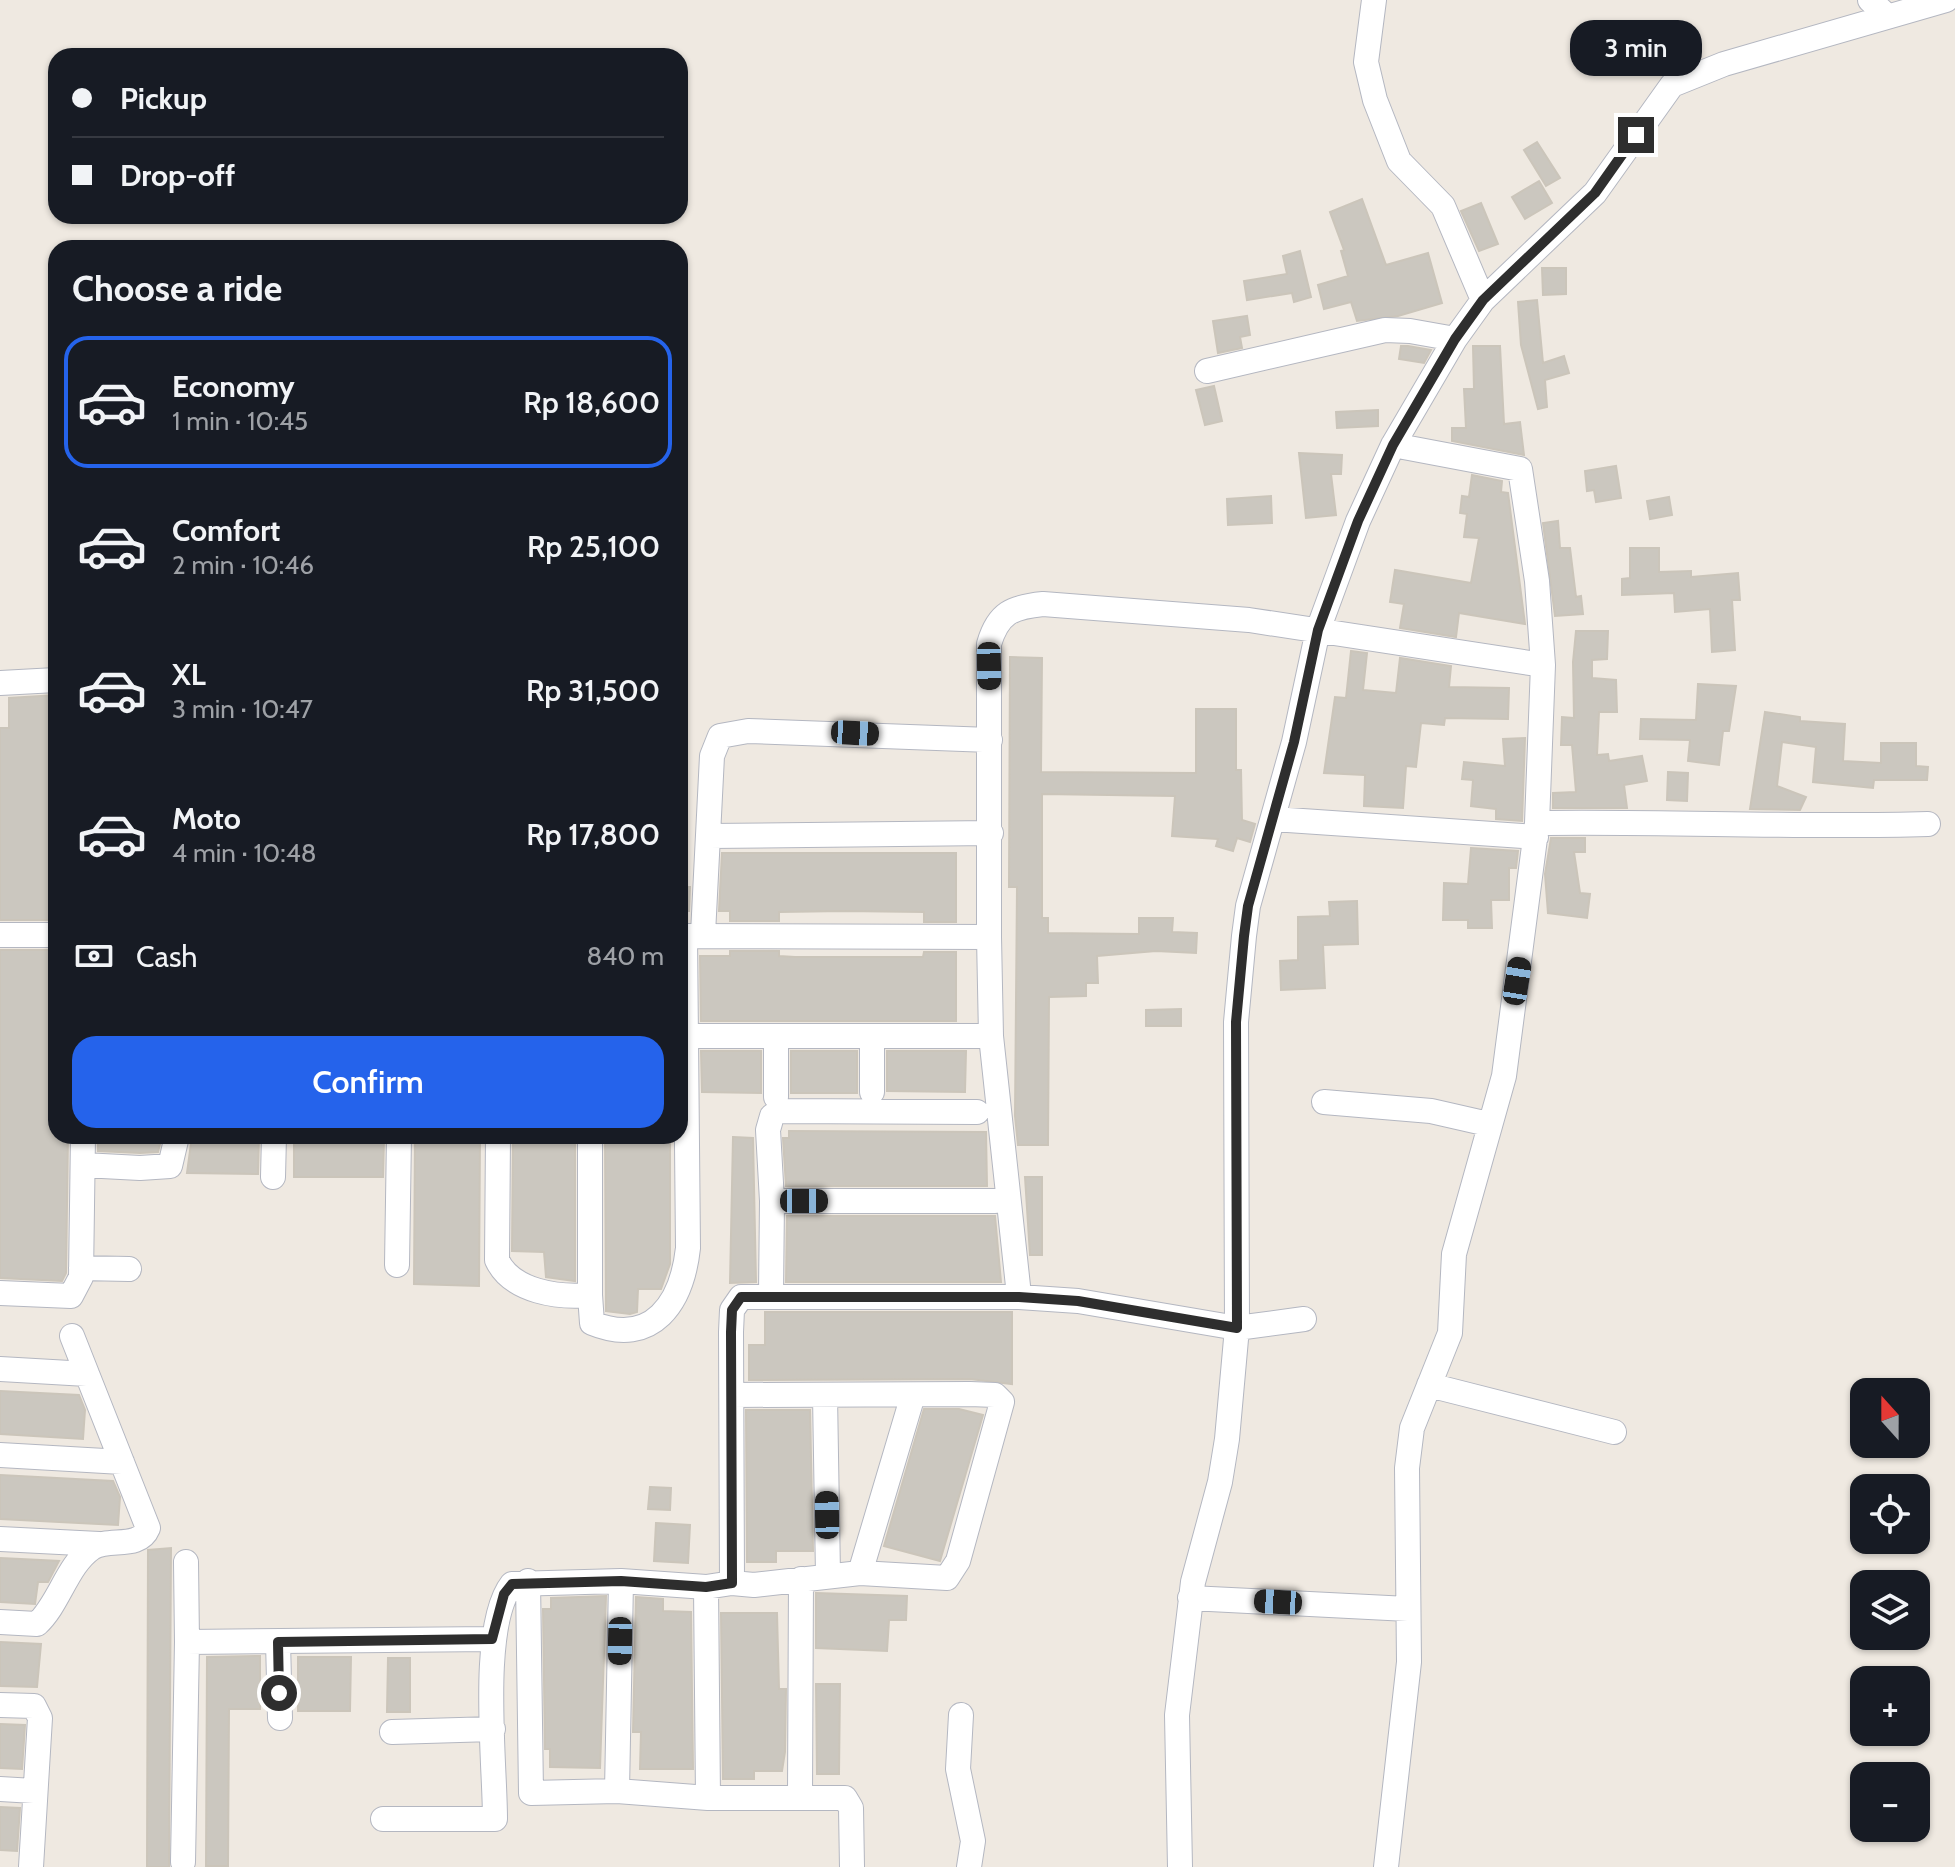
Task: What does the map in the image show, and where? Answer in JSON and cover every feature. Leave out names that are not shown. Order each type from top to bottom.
[{"type":"street","points":[[1374,0],[1366,62],[1375,100],[1399,161],[1443,206],[1483,300]]},
{"type":"street","points":[[1180,1867],[1177,1715],[1190,1598],[1220,1482],[1237,1328],[1236,1022],[1248,906],[1273,819],[1318,630],[1358,521],[1393,445],[1455,339],[1483,300],[1595,193],[1672,85],[1878,8],[1946,0]]},
{"type":"street","points":[[1207,371],[1385,330],[1455,339]]},
{"type":"street","points":[[1386,1867],[1409,1662],[1407,1468],[1412,1428],[1450,1333],[1454,1254],[1488,1124],[1504,1076],[1536,830],[1543,665],[1533,540],[1520,469],[1393,445]]},
{"type":"street","points":[[1018,1286],[991,1036],[989,644],[994,626],[1011,608],[1043,604],[1249,620],[1543,665]]},
{"type":"street","points":[[0,683],[48,680]]},
{"type":"street","points":[[688,986],[689,935],[709,836],[713,747],[718,738],[727,733],[855,733],[990,740]]},
{"type":"street","points":[[1273,819],[1536,830],[1715,823],[1820,828],[1928,824]]},
{"type":"street","points":[[709,836],[991,833]]},
{"type":"street","points":[[0,935],[48,935]]},
{"type":"street","points":[[689,935],[989,937]]},
{"type":"street","points":[[688,1036],[991,1036]]},
{"type":"street","points":[[776,1036],[776,1097]]},
{"type":"street","points":[[872,1036],[872,1092]]},
{"type":"street","points":[[1324,1102],[1431,1111],[1488,1124]]},
{"type":"street","points":[[771,1295],[772,1201],[768,1130],[772,1116],[779,1111],[977,1112]]},
{"type":"street","points":[[0,1293],[71,1296],[78,1289],[83,1144]]},
{"type":"street","points":[[83,1165],[170,1166],[175,1144]]},
{"type":"street","points":[[273,1177],[274,1144]]},
{"type":"street","points":[[397,1265],[399,1144]]},
{"type":"street","points":[[498,1144],[497,1247],[501,1270],[543,1293],[566,1297],[590,1295]]},
{"type":"street","points":[[590,1144],[592,1323],[628,1331],[650,1323],[680,1291],[688,1248],[688,1144]]},
{"type":"street","points":[[772,1201],[995,1201]]},
{"type":"street","points":[[81,1268],[129,1269]]},
{"type":"street","points":[[732,1583],[732,1310],[741,1297],[1078,1301],[1237,1328],[1304,1319]]},
{"type":"street","points":[[0,1539],[99,1544],[134,1541],[147,1533],[148,1524],[72,1336]]},
{"type":"street","points":[[0,1369],[87,1374]]},
{"type":"street","points":[[1429,1385],[1614,1432]]},
{"type":"street","points":[[383,1819],[495,1819],[492,1639],[504,1594],[512,1584],[528,1581],[621,1581],[706,1587],[860,1573],[947,1578],[958,1561],[1002,1402],[995,1395],[733,1395]]},
{"type":"street","points":[[825,1395],[828,1575]]},
{"type":"street","points":[[860,1573],[913,1395]]},
{"type":"street","points":[[0,1455],[122,1462]]},
{"type":"street","points":[[0,1622],[40,1622],[84,1554],[99,1544]]},
{"type":"street","points":[[183,1862],[186,1562]]},
{"type":"street","points":[[800,1795],[801,1579]]},
{"type":"street","points":[[528,1581],[531,1793],[617,1791],[708,1798],[800,1795],[845,1798],[848,1802],[852,1867]]},
{"type":"street","points":[[617,1791],[621,1581]]},
{"type":"street","points":[[706,1587],[708,1798]]},
{"type":"street","points":[[1190,1598],[1408,1609]]},
{"type":"street","points":[[187,1642],[492,1639]]},
{"type":"street","points":[[278,1642],[280,1718]]},
{"type":"street","points":[[0,1705],[34,1706],[40,1718],[31,1867]]},
{"type":"street","points":[[961,1715],[958,1769],[973,1841],[969,1867]]},
{"type":"street","points":[[392,1732],[493,1729]]},
{"type":"street","points":[[0,1789],[34,1791]]},
{"type":"building","points":[[1537,142],[1560,178],[1546,186],[1524,150]]},
{"type":"building","points":[[1539,181],[1552,203],[1525,219],[1512,197]]},
{"type":"building","points":[[1362,199],[1386,265],[1428,253],[1442,303],[1398,316],[1357,321],[1351,302],[1324,309],[1318,285],[1348,276],[1341,251],[1344,250],[1330,212]]},
{"type":"building","points":[[1481,203],[1498,244],[1479,251],[1461,211]]},
{"type":"building","points":[[1300,251],[1311,297],[1294,302],[1292,293],[1247,300],[1244,281],[1287,274],[1283,256]]},
{"type":"building","points":[[1542,268],[1566,268],[1566,294],[1543,295]]},
{"type":"building","points":[[1537,300],[1543,363],[1564,356],[1569,373],[1545,380],[1547,407],[1538,409],[1521,345],[1518,302]]},
{"type":"building","points":[[1247,316],[1250,335],[1240,337],[1242,348],[1218,353],[1213,321]]},
{"type":"building","points":[[1401,346],[1431,350],[1424,363],[1399,359]]},
{"type":"building","points":[[1473,346],[1500,346],[1504,424],[1520,422],[1524,455],[1452,441],[1452,428],[1466,428],[1464,389],[1474,389]]},
{"type":"building","points":[[1214,386],[1222,421],[1205,425],[1196,390]]},
{"type":"building","points":[[1378,410],[1378,426],[1337,428],[1336,412]]},
{"type":"building","points":[[1299,453],[1342,455],[1341,474],[1331,474],[1336,515],[1306,518]]},
{"type":"building","points":[[1616,466],[1621,498],[1596,502],[1594,490],[1587,491],[1585,471]]},
{"type":"building","points":[[1472,475],[1502,481],[1501,492],[1508,493],[1525,624],[1459,613],[1456,637],[1400,628],[1404,604],[1390,602],[1395,570],[1471,583],[1479,538],[1464,537],[1467,514],[1460,513],[1462,496],[1469,497]]},
{"type":"building","points":[[1271,496],[1272,523],[1228,525],[1227,499]]},
{"type":"building","points":[[1669,497],[1672,515],[1650,519],[1647,501]]},
{"type":"building","points":[[1558,521],[1560,548],[1570,548],[1576,597],[1581,596],[1583,614],[1555,616],[1543,523]]},
{"type":"building","points":[[1630,548],[1659,548],[1659,572],[1691,571],[1691,577],[1738,573],[1740,600],[1732,600],[1735,650],[1712,652],[1710,609],[1675,612],[1674,593],[1622,595],[1622,579],[1630,578]]},
{"type":"building","points":[[1576,631],[1608,631],[1607,659],[1592,660],[1592,678],[1616,680],[1617,712],[1599,712],[1597,755],[1608,754],[1609,761],[1642,756],[1647,781],[1624,785],[1627,808],[1553,808],[1553,793],[1576,792],[1572,745],[1561,745],[1562,717],[1574,718]]},
{"type":"building","points":[[1351,651],[1367,653],[1363,690],[1396,693],[1400,658],[1451,666],[1449,687],[1509,688],[1508,719],[1445,718],[1444,725],[1421,723],[1416,767],[1406,766],[1403,808],[1364,806],[1365,775],[1324,773],[1335,697],[1346,698]]},
{"type":"building","points":[[1010,657],[1042,658],[1041,772],[1196,773],[1196,709],[1236,709],[1236,770],[1241,770],[1242,820],[1255,824],[1250,842],[1237,838],[1233,851],[1216,846],[1218,839],[1172,836],[1175,796],[1042,794],[1042,918],[1048,918],[1048,933],[1139,934],[1139,918],[1173,918],[1172,932],[1197,933],[1196,953],[1156,951],[1097,956],[1098,983],[1086,983],[1086,996],[1049,997],[1048,1145],[1018,1145],[1015,1116],[1017,887],[1009,887]]},
{"type":"building","points":[[1698,684],[1736,686],[1729,731],[1723,731],[1719,765],[1688,761],[1690,740],[1640,739],[1641,719],[1696,720]]},
{"type":"building","points":[[48,696],[48,920],[0,920],[0,728],[9,728],[9,698]]},
{"type":"building","points":[[1765,712],[1800,717],[1800,721],[1845,724],[1843,761],[1881,763],[1881,743],[1916,743],[1916,766],[1928,767],[1927,780],[1874,780],[1873,788],[1813,782],[1816,747],[1782,742],[1777,786],[1806,797],[1800,810],[1750,809]]},
{"type":"building","points":[[1525,738],[1522,821],[1496,819],[1496,809],[1471,806],[1473,780],[1462,779],[1464,762],[1505,766],[1503,739]]},
{"type":"building","points":[[1668,772],[1688,773],[1687,801],[1667,800]]},
{"type":"building","points":[[1551,838],[1585,838],[1585,852],[1574,852],[1580,893],[1590,894],[1587,918],[1548,913],[1545,874]]},
{"type":"building","points":[[1471,848],[1518,851],[1516,868],[1509,868],[1509,900],[1491,900],[1492,928],[1468,928],[1468,920],[1443,920],[1444,883],[1468,884]]},
{"type":"building","points":[[722,853],[956,853],[956,922],[924,922],[924,912],[844,911],[779,912],[779,921],[730,921],[730,911],[719,911]]},
{"type":"building","points":[[1357,901],[1358,944],[1323,945],[1325,988],[1281,990],[1280,961],[1298,960],[1298,917],[1330,916],[1329,902]]},
{"type":"building","points":[[0,950],[48,950],[48,1144],[68,1144],[66,1273],[62,1281],[0,1278]]},
{"type":"building","points":[[730,951],[779,951],[779,956],[795,957],[923,957],[924,952],[956,952],[956,1021],[701,1021],[700,956],[730,956]]},
{"type":"building","points":[[1181,1009],[1181,1026],[1146,1026],[1146,1010]]},
{"type":"building","points":[[701,1051],[761,1051],[761,1093],[702,1092]]},
{"type":"building","points":[[791,1051],[857,1051],[857,1093],[791,1093]]},
{"type":"building","points":[[887,1051],[966,1051],[965,1092],[887,1091]]},
{"type":"building","points":[[789,1131],[986,1132],[987,1186],[786,1186],[783,1138],[789,1138]]},
{"type":"building","points":[[733,1137],[753,1138],[756,1282],[730,1283]]},
{"type":"building","points":[[98,1144],[160,1144],[158,1152],[98,1151]]},
{"type":"building","points":[[191,1144],[259,1144],[258,1174],[187,1173]]},
{"type":"building","points":[[294,1144],[384,1144],[383,1177],[294,1177]]},
{"type":"building","points":[[415,1144],[480,1144],[479,1286],[414,1284]]},
{"type":"building","points":[[513,1144],[575,1144],[575,1281],[546,1277],[544,1252],[512,1251]]},
{"type":"building","points":[[605,1144],[670,1144],[670,1264],[661,1289],[638,1289],[637,1312],[606,1311]]},
{"type":"building","points":[[1025,1177],[1042,1177],[1042,1255],[1030,1255]]},
{"type":"building","points":[[787,1216],[995,1216],[1001,1282],[786,1282]]},
{"type":"building","points":[[765,1312],[1012,1312],[1012,1384],[970,1379],[749,1380],[749,1345],[765,1345]]},
{"type":"building","points":[[0,1391],[79,1395],[85,1410],[83,1439],[0,1434]]},
{"type":"building","points":[[924,1409],[959,1409],[983,1415],[940,1561],[884,1546]]},
{"type":"building","points":[[746,1410],[810,1410],[813,1551],[776,1551],[776,1562],[747,1562]]},
{"type":"building","points":[[0,1475],[113,1481],[120,1497],[118,1525],[0,1519]]},
{"type":"building","points":[[650,1487],[671,1488],[670,1510],[648,1509]]},
{"type":"building","points":[[656,1523],[690,1525],[688,1563],[654,1561]]},
{"type":"building","points":[[171,1548],[169,1867],[147,1867],[148,1550]]},
{"type":"building","points":[[0,1558],[59,1561],[48,1582],[38,1582],[35,1604],[0,1602]]},
{"type":"building","points":[[816,1593],[907,1596],[906,1620],[889,1620],[887,1651],[816,1648]]},
{"type":"building","points":[[606,1596],[600,1768],[550,1767],[550,1749],[545,1749],[543,1609],[551,1609],[551,1598]]},
{"type":"building","points":[[636,1597],[663,1599],[663,1611],[691,1612],[693,1769],[640,1769],[641,1732],[633,1732]]},
{"type":"building","points":[[721,1613],[777,1613],[779,1689],[786,1689],[782,1771],[754,1771],[754,1779],[723,1779]]},
{"type":"building","points":[[0,1642],[41,1644],[37,1687],[0,1686]]},
{"type":"building","points":[[260,1656],[260,1709],[229,1709],[228,1866],[206,1866],[207,1657]]},
{"type":"building","points":[[298,1657],[351,1657],[350,1711],[298,1711]]},
{"type":"building","points":[[388,1658],[410,1658],[410,1712],[387,1712]]},
{"type":"building","points":[[816,1684],[840,1684],[839,1774],[817,1774]]},
{"type":"building","points":[[0,1724],[25,1725],[22,1769],[0,1768]]},
{"type":"building","points":[[0,1807],[20,1808],[17,1851],[0,1850]]},
{"type":"route","points":[[279,1693],[278,1642],[492,1639],[502,1611],[504,1594],[512,1584],[528,1581],[621,1581],[706,1587],[732,1583],[731,1332],[732,1310],[741,1297],[1019,1297],[1078,1301],[1169,1319],[1237,1328],[1236,1022],[1244,936],[1248,906],[1294,742],[1318,630],[1358,521],[1393,445],[1455,339],[1483,300],[1595,193],[1636,135]]}]
